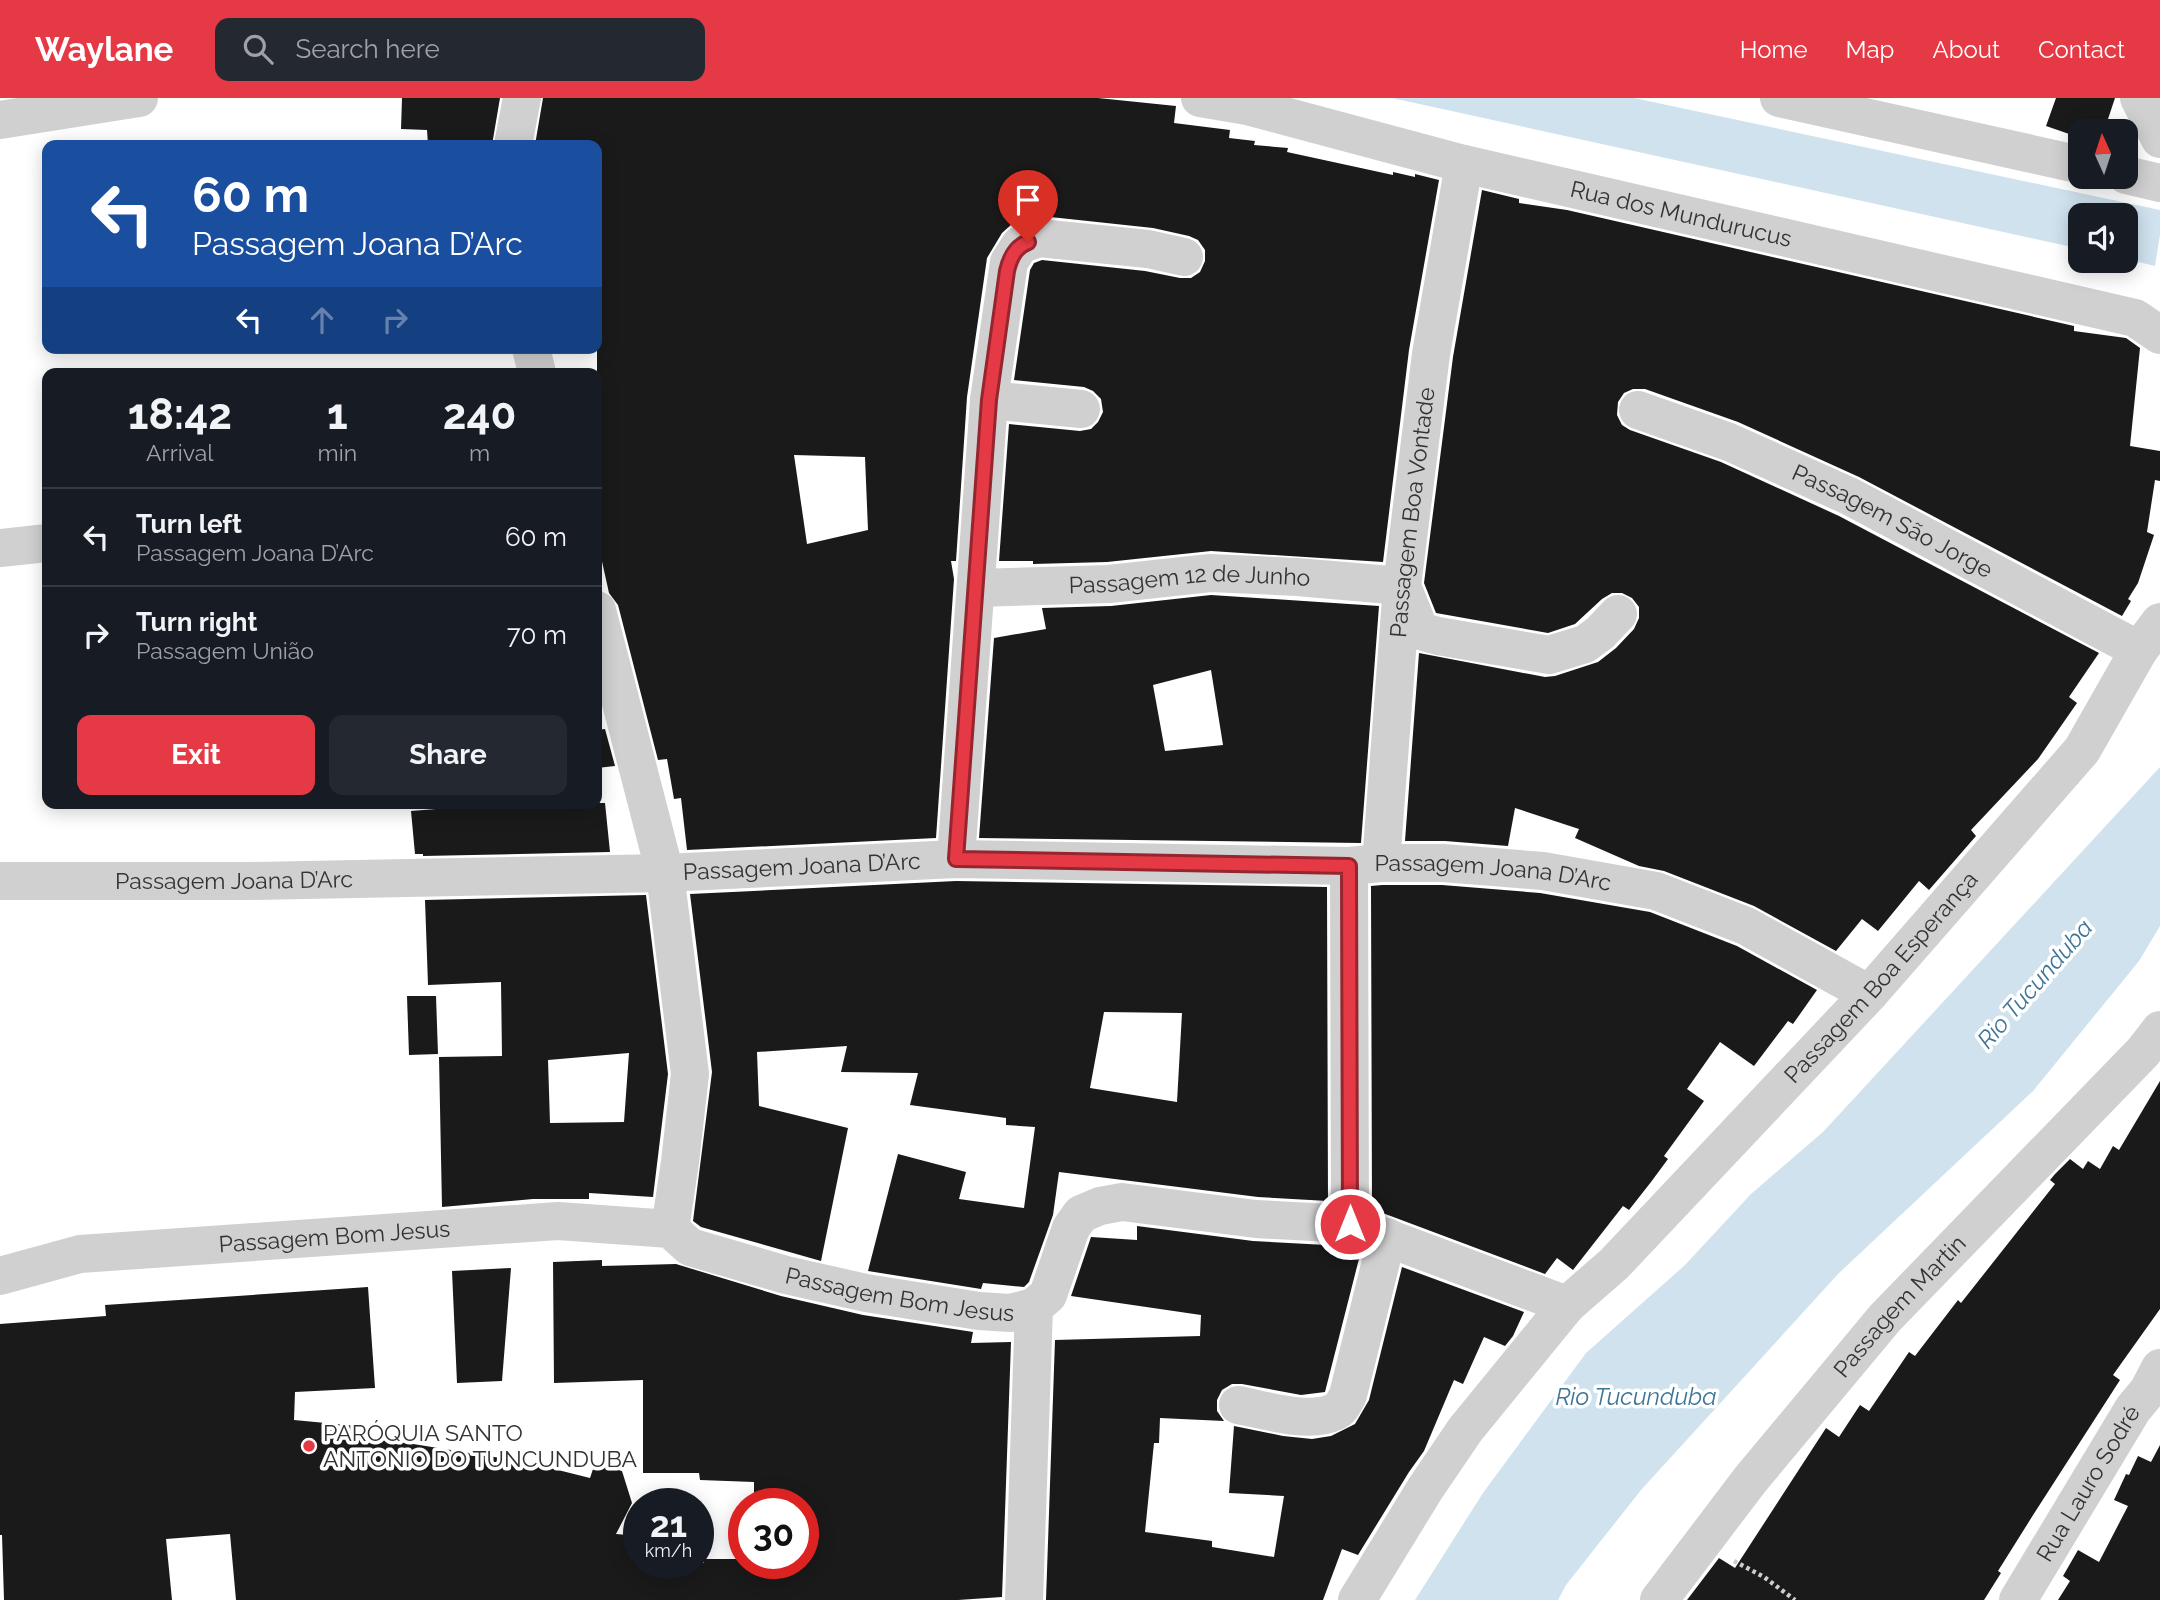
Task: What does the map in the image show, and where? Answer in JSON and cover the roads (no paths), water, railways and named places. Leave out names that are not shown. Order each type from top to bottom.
[{"type":"street","points":[[0,120],[139,98]]},
{"type":"street","points":[[514,140],[522,98]]},
{"type":"street","name":"Rua dos Mundurucus","points":[[1200,98],[1247,106],[1464,164],[2135,318],[2160,335]]},
{"type":"street","points":[[1779,98],[2068,162]]},
{"type":"street","points":[[2139,98],[2160,139]]},
{"type":"street","name":"Passagem Boa Vontade","points":[[1350,1224],[1365,864],[1431,355],[1464,164]]},
{"type":"street","points":[[2138,178],[2160,183]]},
{"type":"street","points":[[956,859],[989,400],[1007,271],[1020,245],[1039,238],[1148,249],[1184,257]]},
{"type":"street","points":[[989,400],[1081,409]]},
{"type":"street","name":"Passagem São Jorge","points":[[1638,410],[1729,442],[2150,636]]},
{"type":"street","points":[[0,548],[42,544]]},
{"type":"street","name":"Passagem 12 de Junho","points":[[976,588],[1109,584],[1210,573],[1402,586]]},
{"type":"street","points":[[1402,586],[1420,631],[1549,655],[1585,644],[1618,614]]},
{"type":"street","points":[[602,629],[665,873],[690,1073],[670,1229]]},
{"type":"street","name":"Passagem Boa Esperança","points":[[1357,1600],[1364,1585],[1465,1430],[1567,1306],[1614,1265],[1869,994],[2082,750],[2150,636]]},
{"type":"street","name":"Passagem Joana D’Arc","points":[[0,881],[248,881],[665,873],[956,859],[1443,863],[1543,871],[1656,891],[1746,926],[1869,994]]},
{"type":"street","name":"Passagem Martin","points":[[1659,1600],[1750,1480],[1885,1318],[2143,1052],[2160,1030]]},
{"type":"street","name":"Passagem Bom Jesus","points":[[0,1276],[80,1254],[558,1221],[670,1229],[690,1247],[786,1275],[866,1293],[979,1311],[1010,1313],[1034,1307],[1048,1295],[1072,1228],[1081,1214],[1100,1206],[1122,1202],[1256,1219],[1350,1224],[1567,1306]]},
{"type":"street","points":[[1238,1405],[1298,1416],[1314,1416],[1334,1413],[1343,1405],[1348,1395],[1387,1237]]},
{"type":"street","points":[[1024,1600],[1034,1307]]},
{"type":"street","name":"Rua Lauro Sodré","points":[[2018,1600],[2146,1415],[2148,1391],[2160,1368]]},
{"type":"water","points":[[1392,98],[1634,98],[2127,203],[2068,203],[2068,246]]},
{"type":"water","points":[[2138,205],[2160,210],[2160,235],[2155,266],[2138,262]]},
{"type":"water","name":"Rio Tucunduba","points":[[2160,767],[2160,926],[2139,961],[2033,1091],[1839,1273],[1641,1490],[1566,1585],[1558,1600],[1415,1600],[1483,1493],[1586,1353],[1685,1265],[1751,1194],[1823,1132]]},
{"type":"place","name":"PARÓQUIA SANTO ANTONIO DO TUNCUNDUBA","points":[[309,1446]]}]
